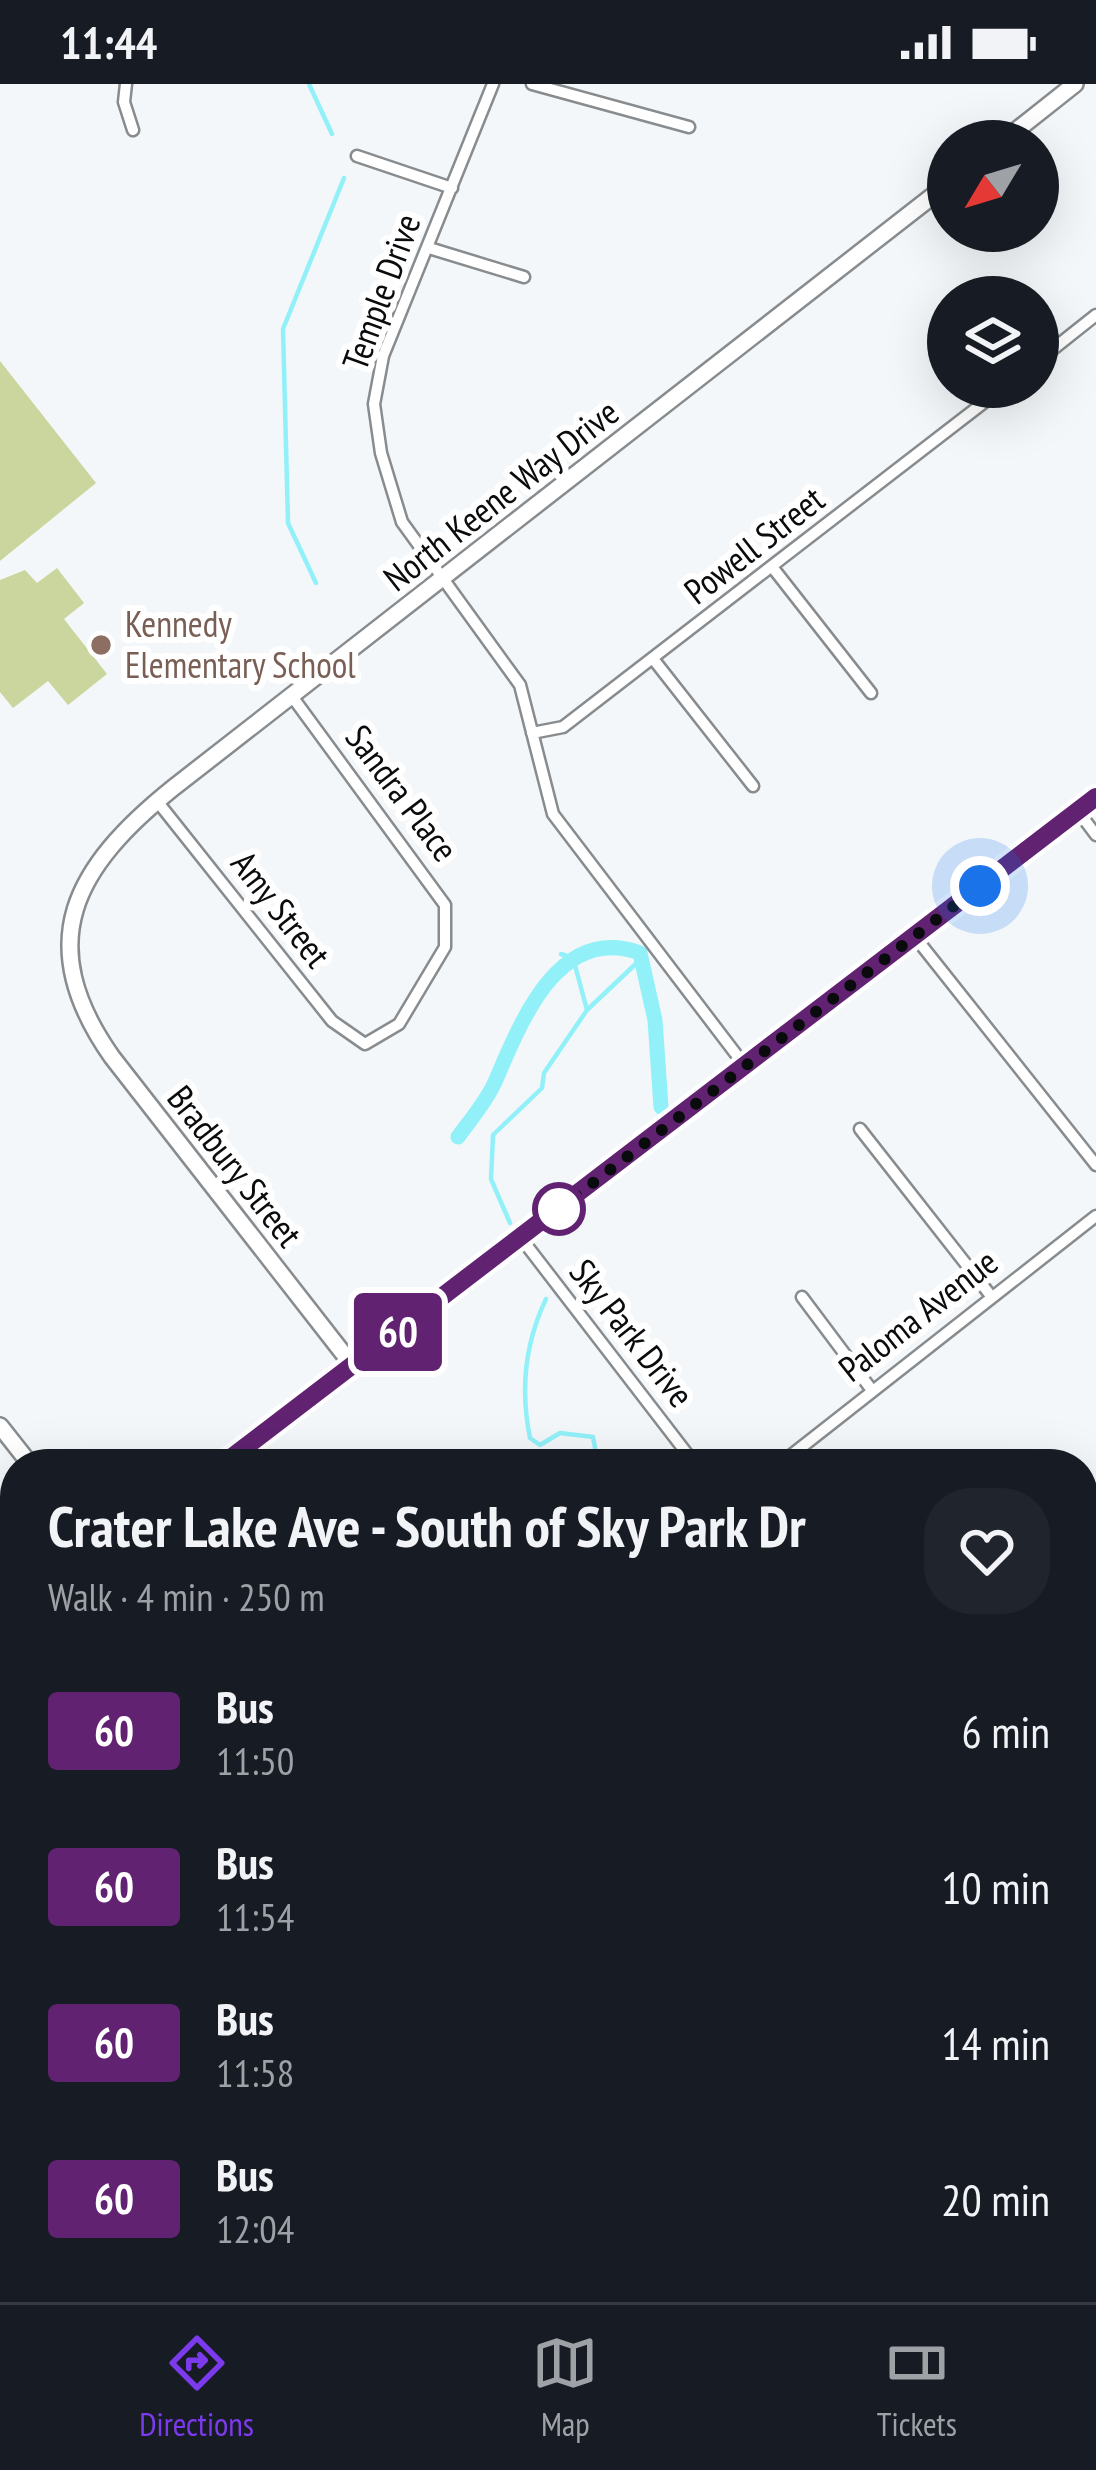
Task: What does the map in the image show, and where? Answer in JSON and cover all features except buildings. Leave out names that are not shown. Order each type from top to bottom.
[{"type":"street","points":[[125,84],[124,102],[133,130]]},
{"type":"street","name":"Temple Drive","points":[[493,84],[383,356],[374,404],[402,522],[511,668],[542,784],[562,828],[745,1066]]},
{"type":"street","points":[[532,84],[689,127]]},
{"type":"street","points":[[1030,120],[1076,84]]},
{"type":"street","points":[[357,157],[452,188]]},
{"type":"street","name":"North Keene Way Drive","points":[[78,998],[71,971],[72,933],[85,882],[118,832],[927,200]]},
{"type":"street","points":[[429,248],[524,278]]},
{"type":"street","points":[[1059,344],[1096,315]]},
{"type":"street","name":"Powell Street","points":[[532,733],[563,727],[977,408]]},
{"type":"street","points":[[773,568],[871,693]]},
{"type":"street","points":[[654,660],[753,786]]},
{"type":"street","name":"Sandra Place","points":[[291,695],[445,904],[446,947],[399,1024],[365,1044]]},
{"type":"street","points":[[243,1449],[1096,797]]},
{"type":"street","name":"Amy Street","points":[[158,801],[332,1021],[365,1044]]},
{"type":"street","points":[[1078,811],[1096,835]]},
{"type":"street","points":[[914,937],[1096,1165]]},
{"type":"street","name":"Bradbury Street","points":[[78,998],[112,1057],[353,1366]]},
{"type":"street","points":[[860,1130],[991,1296]]},
{"type":"street","name":"Paloma Avenue","points":[[798,1449],[1096,1216]]},
{"type":"street","name":"Sky Park Drive","points":[[521,1238],[683,1449]]},
{"type":"street","points":[[802,1298],[871,1389]]},
{"type":"green space","points":[[0,361],[96,483],[0,561]]},
{"type":"green space","points":[[57,568],[84,603],[64,619],[107,674],[68,705],[48,681],[13,708],[0,692],[0,580],[25,570],[37,583]]},
{"type":"waterway","points":[[309,84],[332,134]]},
{"type":"waterway","points":[[316,583],[288,523],[283,329],[344,178]]},
{"type":"waterway","points":[[458,1137],[487,1096],[546,984],[586,952],[611,948],[640,953],[655,1020],[661,1107]]},
{"type":"waterway","points":[[510,1223],[491,1179],[493,1135],[542,1088],[544,1073],[587,1010],[573,958],[561,954]]},
{"type":"waterway","points":[[587,1010],[642,958]]},
{"type":"waterway","points":[[546,1299],[526,1367],[530,1438],[540,1445],[560,1433],[593,1437],[595,1449]]},
{"type":"bus line","name":"60","points":[[243,1449],[1096,797]]},
{"type":"place","name":"Kennedy Elementary School","points":[[101,645]]},
{"type":"route","points":[[559,1209],[980,886]]}]
